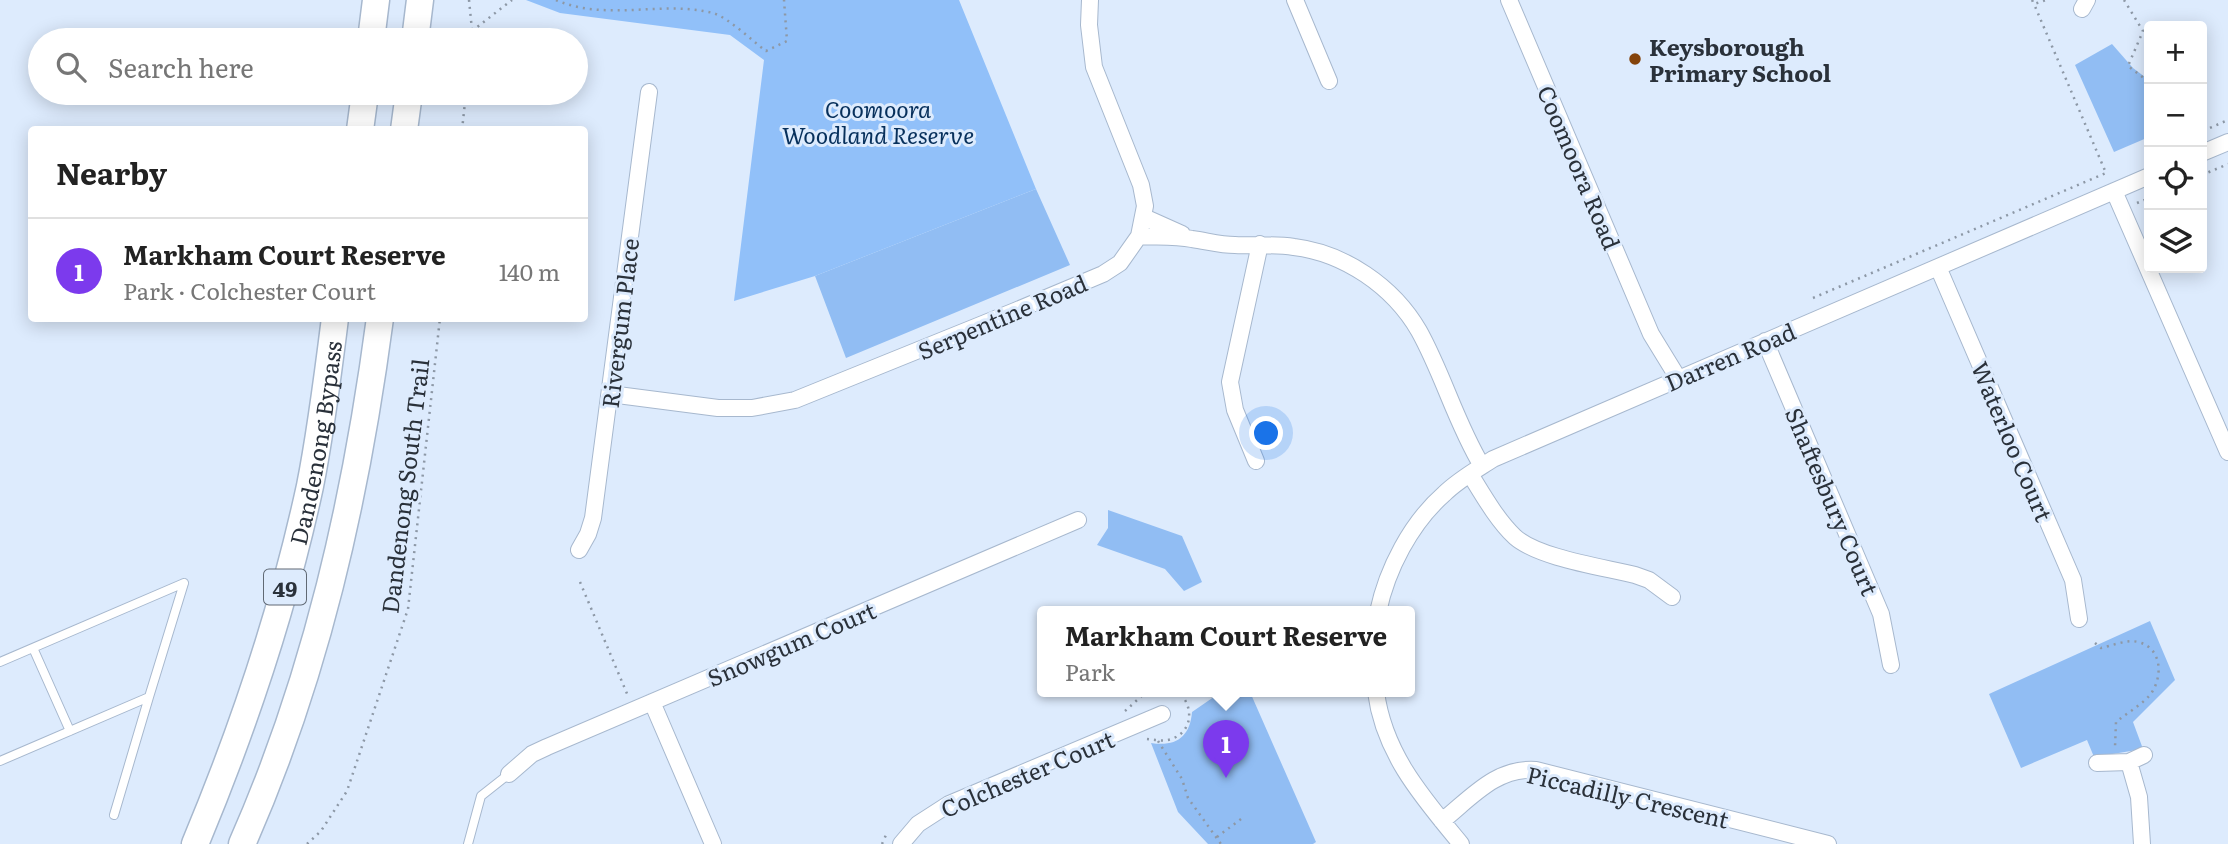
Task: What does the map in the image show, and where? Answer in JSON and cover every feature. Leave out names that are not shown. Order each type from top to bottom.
[{"type":"highway","points":[[372,28],[376,0]]},
{"type":"highway","points":[[416,28],[420,0]]},
{"type":"highway","points":[[361,126],[363,105]]},
{"type":"highway","points":[[405,126],[407,105]]},
{"type":"highway","name":"Dandenong Bypass","points":[[195,844],[255,691],[280,607],[310,484],[334,322]]},
{"type":"highway","name":"Dandenong Bypass","points":[[242,844],[291,718],[321,625],[356,476],[379,322]]},
{"type":"street","name":"Serpentine Road","points":[[610,394],[718,408],[752,408],[795,400],[1103,274],[1120,263],[1139,236],[1145,206],[1141,185],[1094,67],[1089,25],[1090,0]]},
{"type":"street","points":[[1295,0],[1329,81]]},
{"type":"street","name":"Coomoora Road","points":[[1509,0],[1651,334],[1678,378]]},
{"type":"street","name":"Rivergum Place","points":[[579,550],[593,518],[649,92]]},
{"type":"street","points":[[2207,151],[2228,142]]},
{"type":"street","name":"Darren Road","points":[[1380,606],[1389,574],[1416,526],[1444,493],[1506,452],[2144,178]]},
{"type":"street","points":[[2114,191],[2228,452]]},
{"type":"street","points":[[1144,218],[1191,238]]},
{"type":"street","points":[[1139,236],[1191,238],[1235,245],[1260,244],[1313,250],[1343,261],[1371,278],[1396,300],[1418,330],[1466,440],[1476,470],[1504,523],[1523,542],[1546,553],[1635,575],[1649,580],[1672,597]]},
{"type":"street","points":[[1256,461],[1235,411],[1230,382],[1260,244]]},
{"type":"street","name":"Waterloo Court","points":[[1938,267],[2073,580],[2079,619]]},
{"type":"street","name":"Coomoora Road","points":[[1651,334],[1660,386]]},
{"type":"street","name":"Shaftesbury Court","points":[[1765,341],[1881,614],[1891,665]]},
{"type":"street","name":"Snowgum Court","points":[[509,774],[532,754],[547,747],[1078,520]]},
{"type":"street","points":[[1377,697],[1393,750],[1419,793],[1461,844]]},
{"type":"street","points":[[652,702],[713,844]]},
{"type":"street","name":"Colchester Court","points":[[901,844],[918,824],[949,804],[1162,714]]},
{"type":"street","points":[[2097,763],[2130,758],[2138,797],[2142,844]]},
{"type":"street","name":"Piccadilly Crescent","points":[[1442,821],[1493,779],[1524,769],[1828,844]]},
{"type":"lane","points":[[0,662],[184,583],[114,815]]},
{"type":"lane","points":[[33,648],[70,731]]},
{"type":"lane","points":[[0,761],[149,697]]},
{"type":"lane","points":[[468,844],[481,796],[509,774]]},
{"type":"path","points":[[469,0],[472,28]]},
{"type":"path","points":[[476,28],[512,0]]},
{"type":"path","points":[[556,0],[564,4],[609,10],[654,4],[686,6],[715,13],[766,51],[787,41],[785,0]]},
{"type":"path","points":[[1813,298],[2106,173],[2033,2],[2046,0]]},
{"type":"path","points":[[2124,0],[2143,31],[2128,66],[2144,78]]},
{"type":"path","points":[[463,126],[465,105]]},
{"type":"path","points":[[2207,130],[2228,120]]},
{"type":"path","points":[[2207,173],[2228,164]]},
{"type":"path","points":[[2137,203],[2144,200]]},
{"type":"path","name":"Dandenong South Trail","points":[[307,844],[321,831],[347,791],[408,610],[440,322]]},
{"type":"path","points":[[580,582],[634,710]]},
{"type":"path","points":[[2095,643],[2101,648],[2135,641],[2147,645],[2159,661],[2160,677],[2150,694],[2116,722],[2114,739],[2130,758]]},
{"type":"path","points":[[1183,697],[1188,702],[1189,720],[1180,735],[1158,741],[1182,779],[1188,798],[1221,844]]},
{"type":"path","points":[[1217,837],[1241,819]]},
{"type":"shaded area","points":[[2112,44],[2144,76],[2144,139],[2114,152],[2075,65]]},
{"type":"shaded area","points":[[1036,189],[1070,265],[846,358],[815,276]]},
{"type":"shaded area","points":[[1108,510],[1182,536],[1202,582],[1184,591],[1165,569],[1097,545],[1108,528]]},
{"type":"shaded area","points":[[2150,621],[2175,680],[2133,722],[2143,749],[2094,757],[2087,740],[2021,768],[1989,694]]},
{"type":"shaded area","points":[[1214,697],[1252,697],[1316,842],[1208,844],[1178,812],[1151,743],[1174,742],[1180,738],[1188,728],[1192,712]]},
{"type":"green space","name":"Coomoora Woodland Reserve","points":[[526,0],[959,0],[1036,189],[815,276],[734,301],[764,60],[730,35],[560,13]]},
{"type":"place","name":"Keysborough Primary School","points":[[1635,59]]},
{"type":"place","name":"Markham Court Reserve","points":[[1226,778]]}]
